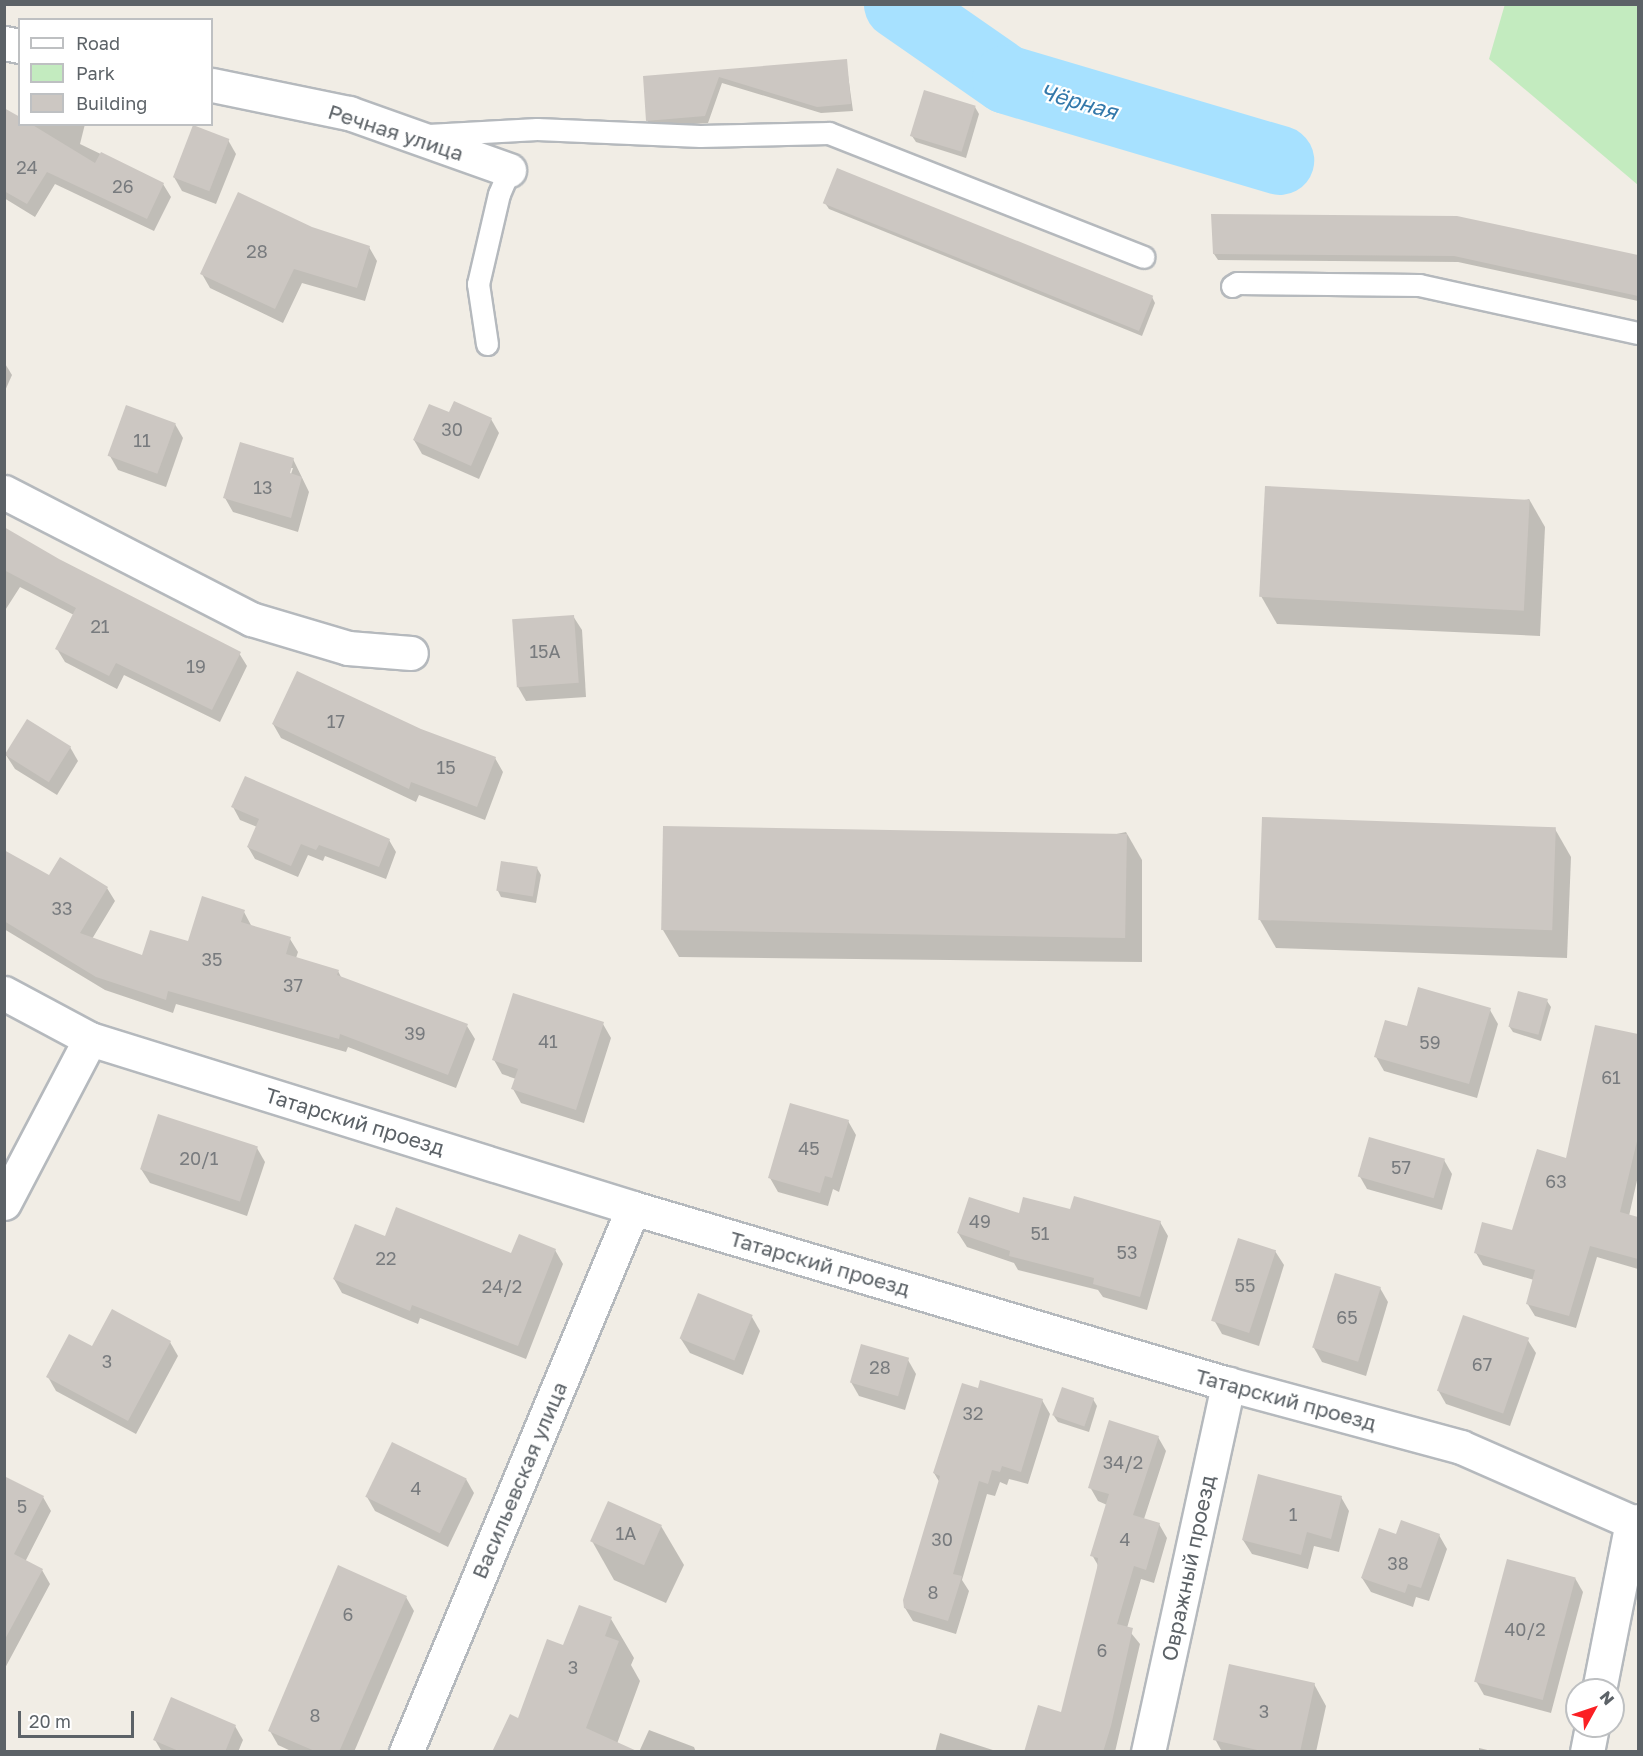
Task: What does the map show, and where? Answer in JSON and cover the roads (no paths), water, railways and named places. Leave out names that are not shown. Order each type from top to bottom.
[{"type":"street","name":"Речная улица","points":[[213,85],[349,113],[509,170]]},
{"type":"street","points":[[4,492],[251,619],[348,648],[411,653]]},
{"type":"street","name":"Татарский проезд","points":[[4,993],[90,1039],[633,1208],[1228,1384],[1461,1447],[1635,1522]]},
{"type":"street","points":[[4,1203],[90,1039]]},
{"type":"street","name":"Васильевская улица","points":[[406,1752],[633,1208]]},
{"type":"street","name":"Овражный проезд","points":[[1148,1752],[1228,1384]]},
{"type":"street","points":[[1602,1678],[1635,1522]]},
{"type":"lane","points":[[412,136],[537,129],[700,136],[829,133],[1143,258]]},
{"type":"lane","points":[[487,344],[478,284],[499,194],[509,170]]},
{"type":"lane","points":[[1232,286],[1237,283],[1419,285],[1638,333]]},
{"type":"waterway","name":"Чёрная","points":[[898,4],[1006,79],[1279,160]]}]
